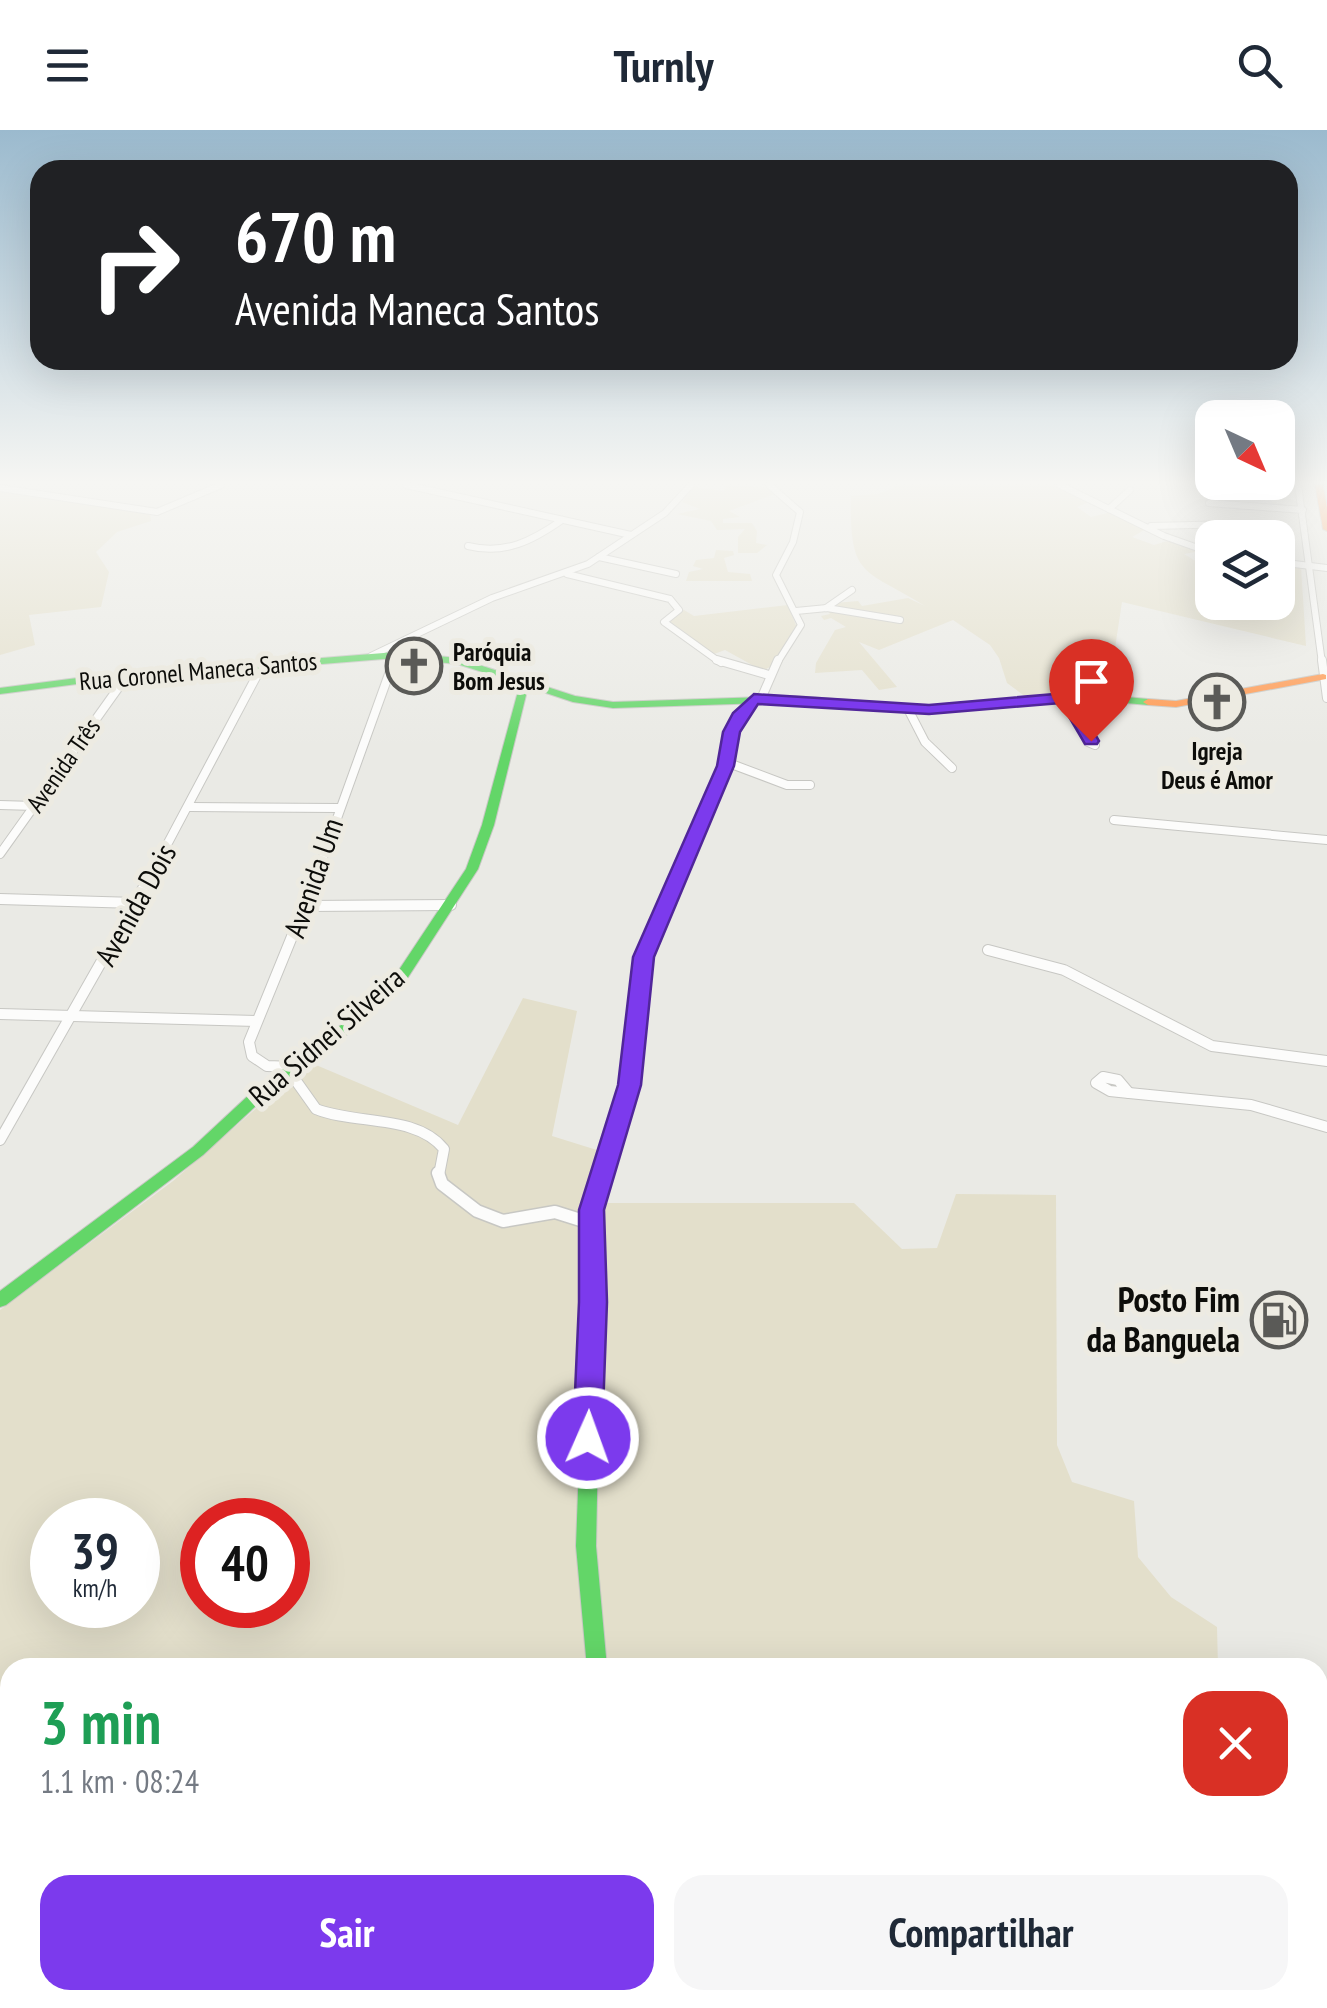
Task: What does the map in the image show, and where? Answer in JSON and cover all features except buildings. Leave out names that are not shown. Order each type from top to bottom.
[{"type":"main road","name":"Rua Coronel Maneca Santos","points":[[0,691],[371,656],[458,660],[573,700],[597,704],[757,699],[908,709],[1066,698],[1176,704],[1324,677]]},
{"type":"main road","name":"Rua Sidnei Silveira","points":[[0,1300],[198,1151],[398,982],[452,905],[480,848],[525,682]]},
{"type":"main road","points":[[596,1658],[586,1546],[593,1302],[590,1223],[596,1188],[629,1085],[644,957],[726,762],[735,722],[757,699]]},
{"type":"street","points":[[670,573],[676,574]]},
{"type":"street","points":[[757,699],[800,630],[801,621],[779,588],[777,573]]},
{"type":"street","points":[[1313,573],[1327,698]]},
{"type":"street","points":[[371,656],[504,593],[566,574],[670,600],[680,608],[664,622],[724,665],[769,676]]},
{"type":"street","points":[[826,608],[852,590]]},
{"type":"street","points":[[796,611],[826,608],[900,620]]},
{"type":"street","name":"Avenida Um","points":[[256,1021],[306,906],[338,808],[396,656]]},
{"type":"street","name":"Avenida Dois","points":[[0,1140],[190,807],[263,664]]},
{"type":"street","name":"Avenida Três","points":[[0,854],[126,677]]},
{"type":"street","points":[[1066,698],[1088,739]]},
{"type":"street","points":[[908,709],[922,736],[952,768]]},
{"type":"street","points":[[726,762],[787,785],[810,785]]},
{"type":"street","points":[[0,805],[35,806]]},
{"type":"street","points":[[190,807],[338,808]]},
{"type":"street","points":[[1114,820],[1327,840]]},
{"type":"street","points":[[0,899],[136,904]]},
{"type":"street","points":[[306,906],[452,905]]},
{"type":"street","points":[[988,950],[1064,970],[1212,1046],[1327,1062]]},
{"type":"street","points":[[0,1014],[256,1021],[250,1042],[252,1056],[267,1066],[292,1069],[314,1108],[348,1120],[404,1124],[436,1137],[444,1149],[437,1170],[442,1184],[477,1212],[503,1221],[555,1212],[590,1223]]},
{"type":"street","points":[[1129,1092],[1251,1105],[1327,1126]]},
{"type":"shaded area","points":[[0,573],[109,573],[101,607],[29,615],[35,645],[0,655]]},
{"type":"shaded area","points":[[689,573],[735,573],[750,574],[752,581],[686,581]]},
{"type":"shaded area","points":[[870,573],[1195,573],[1195,619],[1122,602],[1108,694],[1026,697],[1007,683],[990,645],[953,620],[879,650],[859,642],[897,687],[879,690],[862,670],[815,673],[816,663],[835,630],[846,627],[831,618],[824,620],[821,616],[830,614],[826,608],[835,603],[858,601],[862,606],[908,598],[925,606]]},
{"type":"shaded area","points":[[1295,573],[1301,573],[1306,646],[1197,620],[1295,620]]},
{"type":"shaded area","points":[[788,605],[797,628],[773,665],[763,671],[725,650],[714,654],[666,619],[684,610],[694,616]]},
{"type":"shaded area","points":[[523,998],[577,1011],[552,1136],[600,1151],[604,1203],[854,1203],[902,1249],[937,1248],[956,1194],[1056,1195],[1057,1445],[1072,1482],[1134,1501],[1138,1557],[1171,1597],[1217,1627],[1218,1658],[0,1658],[0,1310],[173,1181],[309,1062],[458,1125]]},
{"type":"traffic: fast","points":[[0,691],[85,680],[396,655],[458,661],[573,699],[613,705],[795,699],[929,709],[1093,697],[1148,702]]},
{"type":"traffic: fast","points":[[0,1300],[198,1151],[255,1098],[354,1022],[398,982],[472,869],[488,825],[525,682]]},
{"type":"traffic: fast","points":[[596,1658],[586,1546],[593,1302],[591,1210],[629,1085],[648,945],[674,884]]},
{"type":"traffic: slow","points":[[1148,702],[1176,704],[1323,677]]},
{"type":"traffic: jam","points":[[674,884],[725,767],[735,722],[754,699]]},
{"type":"place","name":"Paróquia Bom Jesus","points":[[414,666]]},
{"type":"place","name":"Igreja Deus é Amor","points":[[1217,702]]},
{"type":"place","name":"Posto Fim da Banguela","points":[[1279,1320]]},
{"type":"route","points":[[588,1438],[593,1302],[591,1210],[629,1085],[644,957],[725,766],[739,716],[754,699],[929,710],[1066,698],[1091,741]]}]
